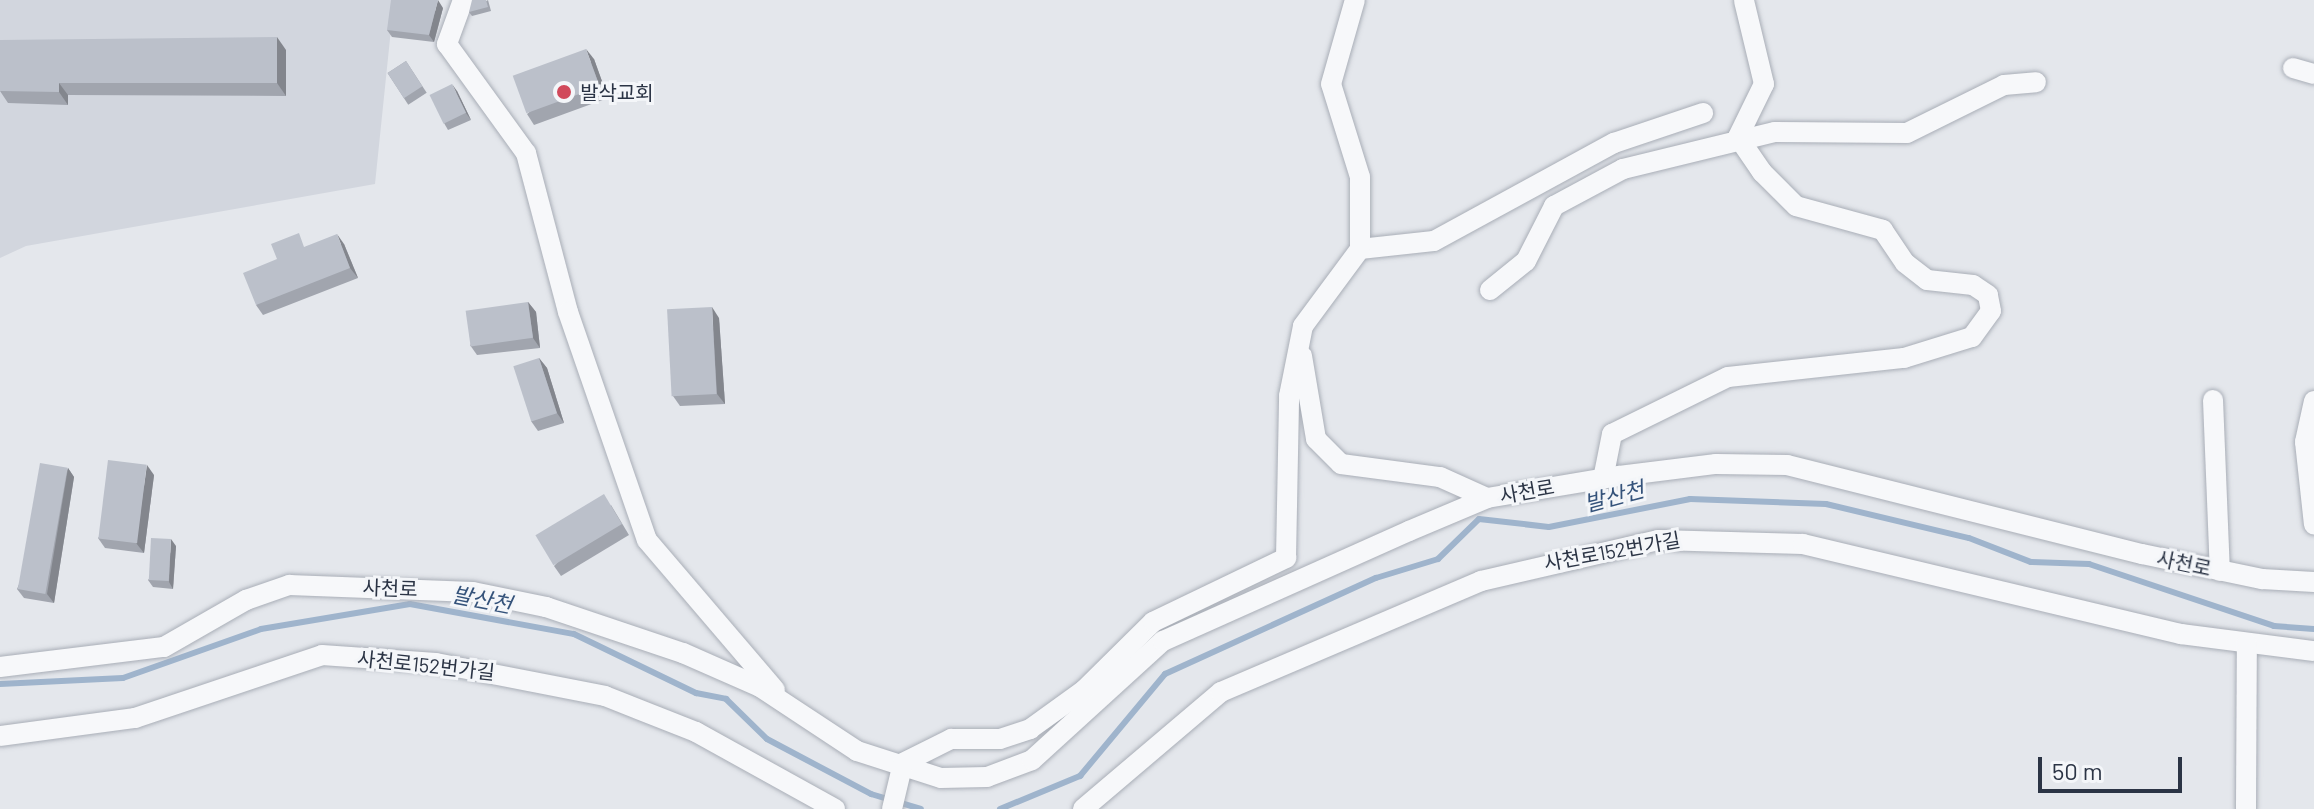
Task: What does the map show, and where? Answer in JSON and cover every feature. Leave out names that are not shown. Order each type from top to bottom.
[{"type":"street","points":[[463,0],[447,44],[526,153],[568,312],[647,540],[788,705]]},
{"type":"street","points":[[892,809],[901,769],[951,739],[1000,739],[1030,729],[1084,690],[1153,622],[1286,558],[1289,396],[1310,312],[1355,265],[1360,249],[1360,177],[1331,84],[1355,0]]},
{"type":"street","points":[[1738,137],[1764,84],[1744,1]]},
{"type":"street","points":[[2293,68],[2314,74]]},
{"type":"street","points":[[1490,290],[1526,261],[1554,206],[1588,184],[1738,137],[1907,133],[2004,85],[2036,82]]},
{"type":"street","points":[[1360,249],[1434,241],[1614,143],[1703,113]]},
{"type":"street","points":[[1603,479],[1612,434],[1728,377],[1904,358],[1972,337],[1986,324],[1988,295],[1973,285],[1927,280],[1863,219],[1796,206],[1738,137]]},
{"type":"street","points":[[1301,347],[1316,439],[1341,464],[1440,477],[1487,498]]},
{"type":"street","points":[[2213,400],[2220,571]]},
{"type":"street","points":[[2314,401],[2305,442],[2314,525]]},
{"type":"street","name":"사천로","points":[[0,667],[164,647],[246,600],[289,585],[404,589],[546,607],[683,653],[788,705],[857,751],[901,769],[941,778],[987,777],[1032,760],[1163,641],[1487,498],[1603,479],[1716,464],[1787,465],[2220,571],[2314,582]]},
{"type":"street","name":"사천로152번가길","points":[[1083,809],[1221,692],[1481,581],[1658,540],[1803,544],[2247,643],[2314,651]]},
{"type":"street","points":[[2246,809],[2247,643]]},
{"type":"street","name":"사천로152번가길","points":[[0,736],[135,718],[322,655],[436,663],[605,696],[696,732],[835,809]]},
{"type":"shaded area","points":[[0,0],[394,0],[375,184],[26,246],[0,258]]},
{"type":"building","points":[[391,0],[438,0],[429,35],[387,30]]},
{"type":"building","points":[[472,0],[486,0],[488,7],[469,12]]},
{"type":"building","points":[[277,37],[277,83],[59,83],[59,92],[0,91],[0,40]]},
{"type":"building","name":"발삭교회","points":[[586,49],[600,87],[526,113],[513,76]]},
{"type":"building","points":[[406,61],[422,86],[404,98],[388,73]]},
{"type":"building","points":[[452,84],[466,113],[444,124],[430,95]]},
{"type":"building","points":[[299,233],[304,247],[337,234],[350,268],[256,305],[243,273],[277,259],[271,244]]},
{"type":"building","points":[[528,302],[533,338],[471,346],[466,311]]},
{"type":"building","points":[[712,307],[717,394],[672,396],[667,309]]},
{"type":"building","points":[[539,358],[557,413],[531,422],[513,366]]},
{"type":"building","points":[[108,460],[147,465],[137,543],[98,538]]},
{"type":"building","points":[[40,463],[68,468],[45,594],[18,589]]},
{"type":"building","points":[[604,494],[622,524],[553,565],[535,535]]},
{"type":"building","points":[[151,538],[171,539],[169,581],[149,580]]},
{"type":"waterway","name":"발산천","points":[[1000,809],[1080,776],[1165,674],[1376,578],[1438,559],[1479,519],[1549,527],[1690,499],[1826,504],[1969,538],[2031,562],[2089,564],[2274,626],[2314,629]]},
{"type":"waterway","name":"발산천","points":[[0,684],[123,678],[261,629],[410,604],[574,634],[696,693],[726,699],[767,739],[871,794],[921,809]]},
{"type":"place","name":"발삭교회","points":[[564,92]]}]
